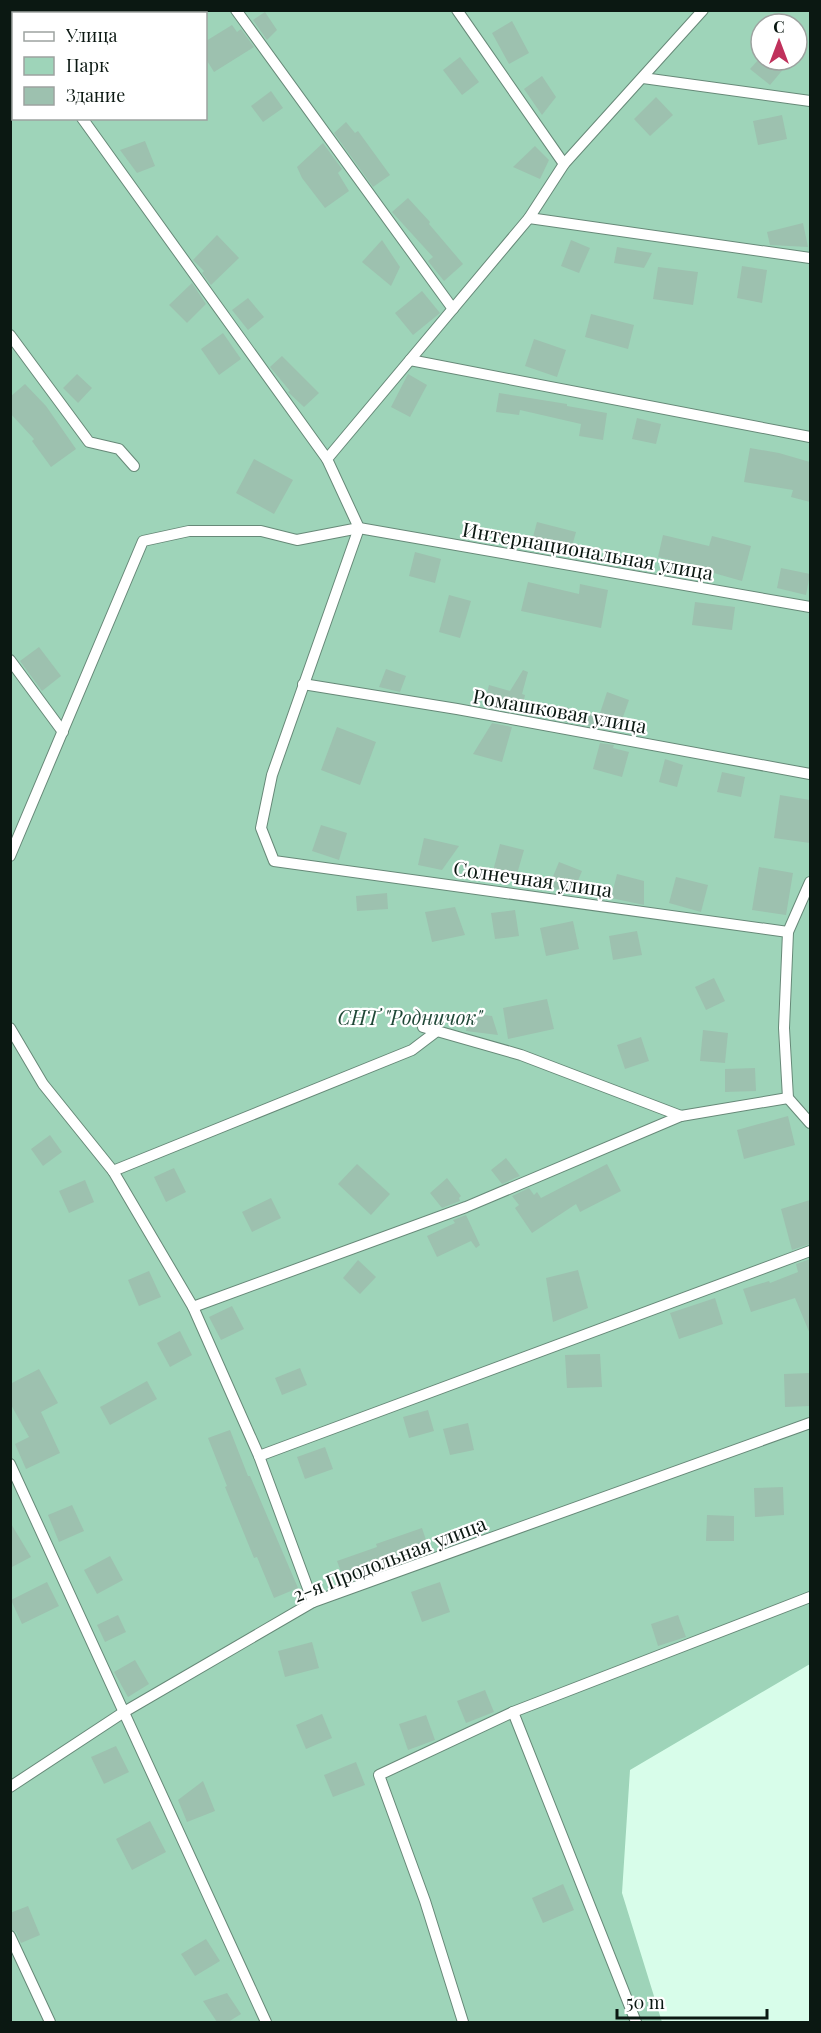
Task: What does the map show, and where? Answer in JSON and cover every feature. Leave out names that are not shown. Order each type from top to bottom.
[{"type":"lane","points":[[236,10],[453,309]]},
{"type":"lane","points":[[457,10],[564,164]]},
{"type":"lane","points":[[327,459],[529,218],[564,164],[702,11]]},
{"type":"lane","points":[[643,78],[810,101]]},
{"type":"lane","points":[[83,120],[327,459],[359,528],[303,684]]},
{"type":"lane","points":[[529,218],[810,258]]},
{"type":"lane","points":[[10,335],[89,442],[119,449],[134,466]]},
{"type":"lane","points":[[410,360],[810,437]]},
{"type":"lane","points":[[10,856],[143,542],[189,531],[261,531],[297,540],[359,528]]},
{"type":"lane","name":"Интернациональная улица","points":[[359,528],[810,607]]},
{"type":"lane","points":[[10,660],[63,732]]},
{"type":"lane","name":"Ромашковая улица","points":[[303,684],[810,774]]},
{"type":"lane","name":"Солнечная улица","points":[[303,684],[272,776],[261,828],[274,861],[788,932]]},
{"type":"lane","points":[[810,882],[788,932],[784,1028],[788,1098],[810,1123]]},
{"type":"lane","points":[[423,1026],[521,1054],[681,1116]]},
{"type":"lane","points":[[10,1028],[43,1084],[112,1170],[193,1307],[259,1456],[313,1602]]},
{"type":"lane","points":[[112,1170],[412,1050],[438,1030]]},
{"type":"lane","points":[[193,1307],[466,1207],[681,1116],[788,1098]]},
{"type":"lane","points":[[259,1456],[810,1251]]},
{"type":"lane","name":"2-я Продольная улица","points":[[10,1787],[124,1712],[313,1602],[810,1423]]},
{"type":"lane","points":[[10,1464],[266,2022]]},
{"type":"lane","points":[[463,2022],[425,1901],[379,1775],[513,1712],[810,1597]]},
{"type":"lane","points":[[513,1712],[636,2022]]},
{"type":"lane","points":[[10,1936],[50,2022]]},
{"type":"green space","name":"СНТ \"Родничок\"","points":[[11,11],[810,11],[810,1664],[630,1770],[622,1893],[662,2022],[11,2022]]},
{"type":"building","points":[[265,12],[277,30],[267,40],[253,20]]},
{"type":"building","points":[[512,21],[529,53],[509,64],[492,33]]},
{"type":"building","points":[[232,25],[237,32],[241,29],[254,47],[214,72],[207,61],[207,40]]},
{"type":"building","points":[[460,57],[479,82],[462,95],[443,70]]},
{"type":"building","points":[[754,72],[781,72],[770,85]]},
{"type":"building","points":[[542,76],[556,97],[542,115],[524,89]]},
{"type":"building","points":[[271,91],[283,108],[263,122],[251,106]]},
{"type":"building","points":[[656,97],[673,115],[650,136],[634,119]]},
{"type":"building","points":[[782,115],[787,139],[758,145],[753,121]]},
{"type":"building","points":[[346,122],[355,133],[358,131],[390,175],[373,187],[334,133]]},
{"type":"building","points":[[145,141],[155,166],[137,173],[120,150]]},
{"type":"building","points":[[323,143],[342,169],[338,173],[349,191],[325,208],[302,178],[297,167]]},
{"type":"building","points":[[535,146],[549,160],[540,179],[513,167]]},
{"type":"building","points":[[408,198],[463,264],[444,281],[428,261],[433,257],[392,212]]},
{"type":"building","points":[[803,223],[808,247],[770,245],[767,232]]},
{"type":"building","points":[[217,235],[239,258],[211,285],[202,273],[204,271],[193,260]]},
{"type":"building","points":[[382,240],[400,267],[391,286],[362,262]]},
{"type":"building","points":[[571,240],[590,248],[579,273],[561,266]]},
{"type":"building","points":[[617,247],[652,253],[644,268],[614,263]]},
{"type":"building","points":[[742,266],[767,270],[762,303],[737,298]]},
{"type":"building","points":[[658,267],[698,272],[693,305],[653,299]]},
{"type":"building","points":[[192,283],[206,304],[187,323],[169,305]]},
{"type":"building","points":[[422,291],[440,313],[413,335],[395,313]]},
{"type":"building","points":[[248,298],[264,317],[248,330],[232,310]]},
{"type":"building","points":[[591,314],[634,325],[628,349],[585,337]]},
{"type":"building","points":[[223,333],[241,359],[219,375],[201,349]]},
{"type":"building","points":[[534,339],[566,350],[557,377],[525,366]]},
{"type":"building","points":[[282,356],[319,393],[304,407],[288,392],[290,391],[270,367]]},
{"type":"building","points":[[77,374],[92,388],[78,403],[63,388]]},
{"type":"building","points":[[408,374],[427,385],[410,417],[391,407]]},
{"type":"building","points":[[25,384],[46,406],[76,449],[51,467],[32,441],[34,439],[10,413],[10,397]]},
{"type":"building","points":[[499,393],[607,413],[603,440],[579,436],[581,424],[520,410],[519,415],[496,412]]},
{"type":"building","points":[[637,418],[661,424],[656,444],[632,439]]},
{"type":"building","points":[[750,448],[810,462],[810,502],[791,497],[793,490],[744,482]]},
{"type":"building","points":[[254,459],[293,480],[274,514],[236,493]]},
{"type":"building","points":[[537,522],[576,532],[569,557],[530,548]]},
{"type":"building","points":[[663,535],[709,546],[712,536],[751,546],[742,581],[703,570],[704,568],[658,557]]},
{"type":"building","points":[[415,552],[441,559],[435,583],[409,576]]},
{"type":"building","points":[[781,568],[810,574],[806,595],[777,588]]},
{"type":"building","points":[[528,582],[579,594],[580,584],[608,590],[601,628],[521,611]]},
{"type":"building","points":[[449,595],[471,601],[460,638],[439,632]]},
{"type":"building","points":[[695,602],[735,607],[732,630],[692,625]]},
{"type":"building","points":[[39,647],[61,676],[42,691],[20,661]]},
{"type":"building","points":[[386,669],[406,676],[400,692],[379,687]]},
{"type":"building","points":[[523,670],[528,672],[522,694],[525,695],[521,713],[484,704],[489,685],[510,691]]},
{"type":"building","points":[[607,692],[629,700],[618,731],[557,720],[561,706],[599,716]]},
{"type":"building","points":[[492,723],[512,727],[502,762],[473,754]]},
{"type":"building","points":[[337,727],[376,742],[360,785],[321,770]]},
{"type":"building","points":[[600,743],[614,745],[613,748],[629,752],[622,777],[593,769]]},
{"type":"building","points":[[665,759],[683,765],[677,787],[659,782]]},
{"type":"building","points":[[722,772],[745,777],[741,797],[717,792]]},
{"type":"building","points":[[780,795],[810,800],[810,843],[774,838]]},
{"type":"building","points":[[321,825],[347,833],[339,860],[312,851]]},
{"type":"building","points":[[424,838],[459,846],[442,870],[418,865]]},
{"type":"building","points":[[500,844],[524,850],[515,881],[492,875]]},
{"type":"building","points":[[559,862],[582,871],[572,895],[549,886]]},
{"type":"building","points":[[759,867],[793,873],[786,915],[752,910]]},
{"type":"building","points":[[617,874],[644,881],[644,905],[611,898]]},
{"type":"building","points":[[676,877],[708,885],[701,912],[669,903]]},
{"type":"building","points":[[387,893],[388,909],[357,911],[356,896]]},
{"type":"building","points":[[455,907],[465,935],[432,942],[425,912]]},
{"type":"building","points":[[515,910],[519,936],[495,939],[491,913]]},
{"type":"building","points":[[573,921],[579,949],[546,956],[540,928]]},
{"type":"building","points":[[637,931],[642,955],[613,960],[609,936]]},
{"type":"building","points":[[714,978],[725,1001],[706,1010],[695,987]]},
{"type":"building","points":[[547,999],[554,1029],[508,1039],[503,1008]]},
{"type":"building","points":[[468,1013],[492,1016],[498,1035],[466,1031]]},
{"type":"building","points":[[703,1030],[728,1033],[725,1063],[700,1061]]},
{"type":"building","points":[[641,1037],[649,1061],[625,1069],[617,1045]]},
{"type":"building","points":[[755,1068],[756,1091],[725,1092],[725,1069]]},
{"type":"building","points":[[788,1116],[795,1145],[744,1159],[737,1130]]},
{"type":"building","points":[[50,1135],[62,1152],[43,1166],[31,1149]]},
{"type":"building","points":[[506,1158],[520,1176],[502,1184],[491,1170]]},
{"type":"building","points":[[357,1164],[390,1194],[371,1215],[338,1184]]},
{"type":"building","points":[[607,1164],[621,1191],[580,1212],[576,1204],[532,1233],[515,1208],[519,1205],[512,1196],[529,1188],[534,1195],[537,1192],[541,1198]]},
{"type":"building","points":[[174,1168],[186,1192],[166,1202],[154,1177]]},
{"type":"building","points":[[447,1178],[461,1196],[460,1201],[442,1208],[430,1193]]},
{"type":"building","points":[[85,1180],[94,1202],[69,1213],[59,1191]]},
{"type":"building","points":[[271,1198],[281,1218],[252,1232],[242,1212]]},
{"type":"building","points":[[810,1200],[810,1244],[792,1250],[781,1209]]},
{"type":"building","points":[[466,1215],[480,1245],[476,1248],[471,1241],[437,1257],[427,1236],[455,1223],[453,1220]]},
{"type":"building","points":[[810,1259],[810,1334],[795,1298],[751,1312],[743,1289],[769,1281],[770,1283],[798,1272],[796,1264]]},
{"type":"building","points":[[358,1260],[376,1277],[360,1294],[343,1278]]},
{"type":"building","points":[[578,1270],[588,1308],[553,1322],[546,1278]]},
{"type":"building","points":[[149,1271],[161,1297],[139,1306],[128,1280]]},
{"type":"building","points":[[715,1298],[723,1324],[679,1339],[670,1313]]},
{"type":"building","points":[[232,1306],[244,1329],[221,1340],[209,1317]]},
{"type":"building","points":[[180,1331],[192,1355],[170,1367],[157,1343]]},
{"type":"building","points":[[600,1354],[602,1387],[567,1388],[565,1355]]},
{"type":"building","points":[[300,1368],[307,1385],[282,1395],[275,1378]]},
{"type":"building","points":[[39,1369],[58,1403],[41,1412],[60,1453],[26,1469],[15,1444],[29,1437],[10,1403],[10,1384]]},
{"type":"building","points":[[810,1373],[810,1406],[785,1407],[784,1374]]},
{"type":"building","points":[[147,1381],[157,1399],[110,1425],[100,1407]]},
{"type":"building","points":[[428,1410],[434,1431],[409,1438],[403,1417]]},
{"type":"building","points":[[468,1423],[474,1450],[450,1455],[443,1429]]},
{"type":"building","points":[[230,1430],[298,1588],[274,1598],[257,1557],[254,1558],[208,1438]]},
{"type":"building","points":[[325,1447],[333,1469],[305,1479],[297,1457]]},
{"type":"building","points":[[783,1487],[784,1515],[755,1517],[754,1488]]},
{"type":"building","points":[[72,1505],[84,1531],[59,1542],[48,1515]]},
{"type":"building","points":[[707,1515],[734,1516],[734,1541],[706,1541]]},
{"type":"building","points":[[10,1522],[31,1557],[10,1568]]},
{"type":"building","points":[[422,1528],[430,1552],[385,1568],[384,1565],[344,1580],[337,1561]]},
{"type":"building","points":[[110,1556],[123,1580],[97,1594],[84,1570]]},
{"type":"building","points":[[47,1582],[59,1606],[22,1624],[11,1600]]},
{"type":"building","points":[[440,1582],[450,1612],[422,1622],[411,1592]]},
{"type":"building","points":[[118,1615],[126,1632],[105,1642],[97,1625]]},
{"type":"building","points":[[678,1615],[686,1637],[658,1646],[651,1624]]},
{"type":"building","points":[[312,1642],[319,1668],[285,1677],[278,1651]]},
{"type":"building","points":[[135,1660],[149,1684],[128,1697],[114,1672]]},
{"type":"building","points":[[485,1690],[494,1712],[466,1723],[457,1701]]},
{"type":"building","points":[[322,1714],[332,1738],[306,1749],[296,1725]]},
{"type":"building","points":[[426,1715],[435,1740],[408,1750],[399,1724]]},
{"type":"building","points":[[116,1746],[129,1772],[104,1784],[91,1757]]},
{"type":"building","points":[[356,1762],[365,1785],[333,1797],[324,1775]]},
{"type":"building","points":[[203,1781],[215,1811],[187,1822],[178,1800]]},
{"type":"building","points":[[150,1821],[166,1852],[132,1870],[116,1839]]},
{"type":"building","points":[[563,1884],[574,1910],[543,1923],[532,1898]]},
{"type":"building","points":[[28,1906],[40,1935],[21,1943],[16,1932],[10,1929],[10,1913]]},
{"type":"building","points":[[206,1939],[220,1961],[195,1976],[181,1954]]},
{"type":"building","points":[[227,1993],[241,2014],[228,2022],[217,2022],[203,2001]]}]
